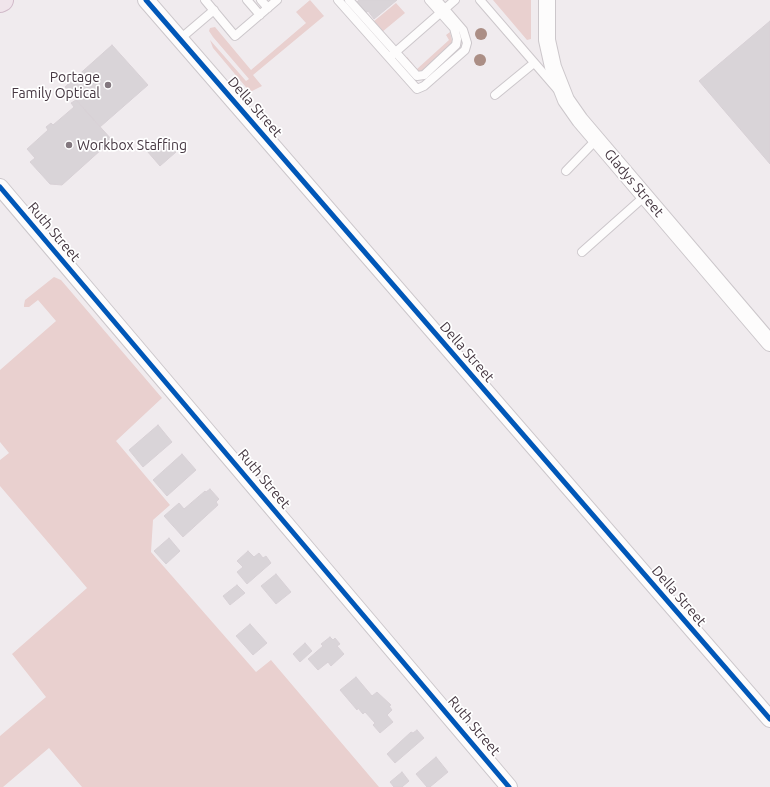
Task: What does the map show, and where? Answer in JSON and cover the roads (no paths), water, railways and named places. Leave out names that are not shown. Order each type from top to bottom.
[{"type":"street","name":"Della Street","points":[[146,0],[770,719]]},
{"type":"street","name":"Gladys Street","points":[[547,0],[547,40],[553,67],[566,100],[597,139],[770,343]]},
{"type":"street","name":"Ruth Street","points":[[0,187],[510,787]]},
{"type":"lane","points":[[205,0],[235,36],[276,0]]},
{"type":"lane","points":[[247,0],[260,15]]},
{"type":"lane","points":[[261,0],[268,8]]},
{"type":"lane","points":[[338,0],[392,55],[414,75],[424,75],[456,45],[457,39],[454,28],[437,0]]},
{"type":"lane","points":[[349,0],[392,55],[416,89],[420,89],[465,50],[467,43],[463,30],[429,0]]},
{"type":"lane","points":[[392,55],[455,0]]},
{"type":"lane","points":[[480,0],[566,100]]},
{"type":"lane","points":[[180,39],[214,10]]},
{"type":"lane","points":[[495,95],[534,63]]},
{"type":"lane","points":[[566,171],[597,139]]},
{"type":"lane","points":[[582,252],[645,196]]},
{"type":"place","name":"Portage Family Optical","points":[[108,85]]},
{"type":"place","name":"Workbox Staffing","points":[[69,145]]}]
